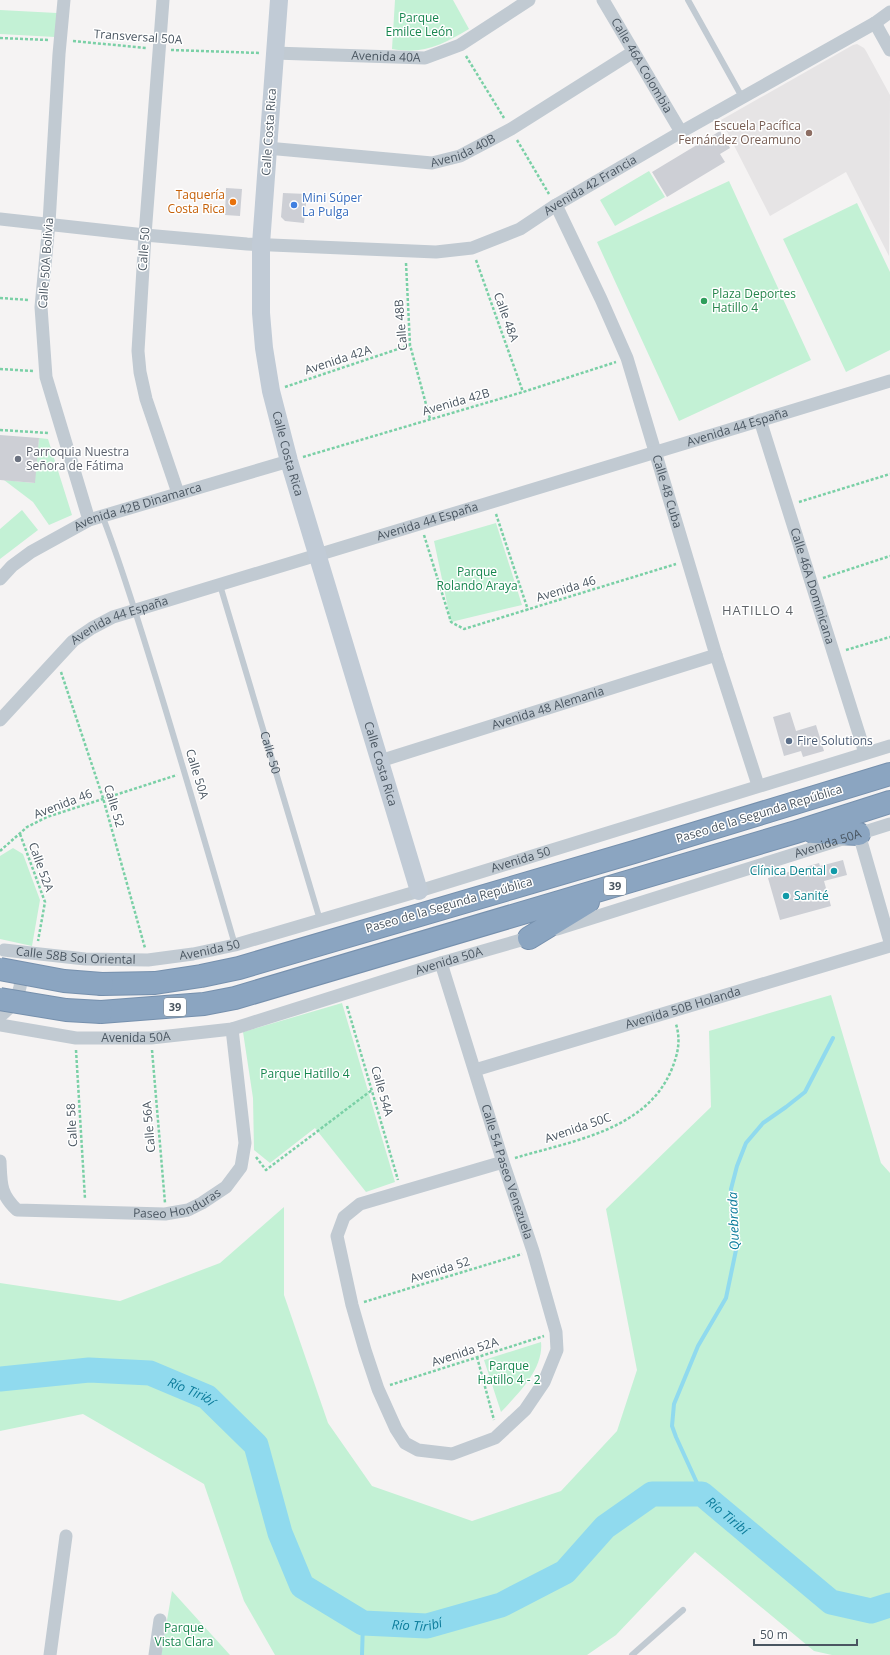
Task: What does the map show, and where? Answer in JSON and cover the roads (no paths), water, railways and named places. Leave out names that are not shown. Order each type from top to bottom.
[{"type":"highway","points":[[867,781],[890,769]]},
{"type":"highway","name":"Paseo de la Segunda República","points":[[1,955],[64,980],[102,984],[155,983],[201,976],[238,968],[634,852],[890,774]]},
{"type":"highway","name":"39","points":[[0,999],[66,1010],[102,1012],[204,1004],[235,998],[796,832],[890,802]]},
{"type":"highway","points":[[796,832],[859,834]]},
{"type":"highway","points":[[529,938],[611,887]]},
{"type":"main road","name":"Calle Costa Rica","points":[[280,0],[274,53],[261,244],[261,313],[264,348],[271,391],[289,461],[419,891]]},
{"type":"street","name":"Calle 50A Bolivia","points":[[64,0],[60,40],[49,223],[42,301],[46,372],[62,434],[89,520]]},
{"type":"street","name":"Calle 50","points":[[163,0],[145,235],[138,351],[140,372],[146,399],[178,493]]},
{"type":"street","name":"Avenida 40A","points":[[274,53],[425,58],[460,45],[529,0]]},
{"type":"street","name":"Calle 46A Colombia","points":[[602,0],[681,132]]},
{"type":"street","name":"Avenida 42 Francia","points":[[0,219],[49,223],[145,235],[261,244],[436,252],[472,248],[520,229],[556,205],[742,97],[874,23],[890,12]]},
{"type":"street","points":[[874,23],[890,50]]},
{"type":"street","name":"Avenida 40B","points":[[268,148],[432,163],[460,156],[510,128],[634,52]]},
{"type":"street","name":"Calle 48 Cuba","points":[[556,205],[601,299],[627,358],[687,561],[758,786]]},
{"type":"street","name":"Avenida 44 España","points":[[0,720],[73,641],[92,628],[113,617],[890,381]]},
{"type":"street","name":"Calle 46A Dominicana","points":[[760,420],[865,753]]},
{"type":"street","name":"Avenida 42B Dinamarca","points":[[0,579],[12,566],[31,552],[89,520],[289,461]]},
{"type":"street","name":"Avenida 48 Alemania","points":[[380,761],[716,655]]},
{"type":"street","name":"Avenida 50","points":[[148,960],[193,954],[235,945],[419,891],[890,746]]},
{"type":"street","name":"Avenida 50A","points":[[0,1025],[76,1038],[151,1038],[232,1029],[344,995],[441,963],[529,938],[890,824]]},
{"type":"street","points":[[859,834],[890,942]]},
{"type":"street","name":"Avenida 50B Holanda","points":[[475,1070],[890,946]]},
{"type":"street","name":"Calle 58B Sol Oriental","points":[[1,955],[36,953],[85,959],[148,960]]},
{"type":"street","points":[[0,1016],[15,1002],[21,983],[19,970],[13,958],[1,955]]},
{"type":"street","name":"Calle 54 Paseo Venezuela","points":[[441,963],[503,1162],[533,1251],[556,1332],[556,1350],[544,1382],[525,1410],[496,1438],[452,1454],[418,1450],[405,1443],[396,1429],[378,1389],[352,1305],[337,1236],[344,1217],[360,1204],[503,1162]]},
{"type":"street","name":"Paseo Honduras","points":[[0,1161],[2,1191],[8,1203],[17,1210],[166,1214],[188,1210],[202,1203],[226,1187],[241,1167],[245,1143],[232,1029]]},
{"type":"street","points":[[50,1655],[66,1536]]},
{"type":"street","points":[[155,1655],[160,1620]]},
{"type":"lane","points":[[688,0],[742,97]]},
{"type":"lane","points":[[102,515],[123,569],[135,610]]},
{"type":"lane","name":"Calle 50","points":[[220,585],[320,920]]},
{"type":"lane","name":"Calle 50A","points":[[135,610],[185,773],[235,945]]},
{"type":"lane","points":[[632,1655],[683,1610]]},
{"type":"waterway","name":"Quebrada","points":[[702,1494],[672,1426],[674,1404],[698,1346],[726,1298],[736,1250],[731,1189],[737,1166],[746,1143],[763,1123],[805,1092],[833,1038]]},
{"type":"waterway","name":"Río Tiribí","points":[[0,1379],[89,1370],[150,1373],[207,1397],[256,1445],[280,1533],[302,1586],[363,1623],[427,1626],[501,1605],[565,1572],[605,1527],[652,1494],[702,1494],[831,1602],[871,1611],[890,1605]]},
{"type":"waterway","points":[[362,1655],[363,1623]]},
{"type":"place","name":"Escuela Pacífica Fernández Oreamuno","points":[[809,133]]},
{"type":"place","name":"Taquería Costa Rica","points":[[233,202]]},
{"type":"place","name":"Mini Súper La Pulga","points":[[294,205]]},
{"type":"place","name":"Plaza Deportes Hatillo 4","points":[[704,301]]},
{"type":"place","name":"Parroquia Nuestra Señora de Fátima","points":[[18,459]]},
{"type":"place","name":"Fire Solutions","points":[[789,741]]},
{"type":"place","name":"Clínica Dental","points":[[834,871]]},
{"type":"place","name":"Sanité","points":[[786,896]]},
{"type":"district","name":"HATILLO 4","points":[[758,610]]},
{"type":"park label","name":"Parque Emilce León","points":[[419,25]]},
{"type":"park label","name":"Parque Rolando Araya","points":[[477,579]]},
{"type":"park label","name":"Parque Hatillo 4","points":[[305,1074]]},
{"type":"park label","name":"Parque Hatillo 4 - 2","points":[[509,1373]]},
{"type":"park label","name":"Parque Vista Clara","points":[[184,1635]]}]
